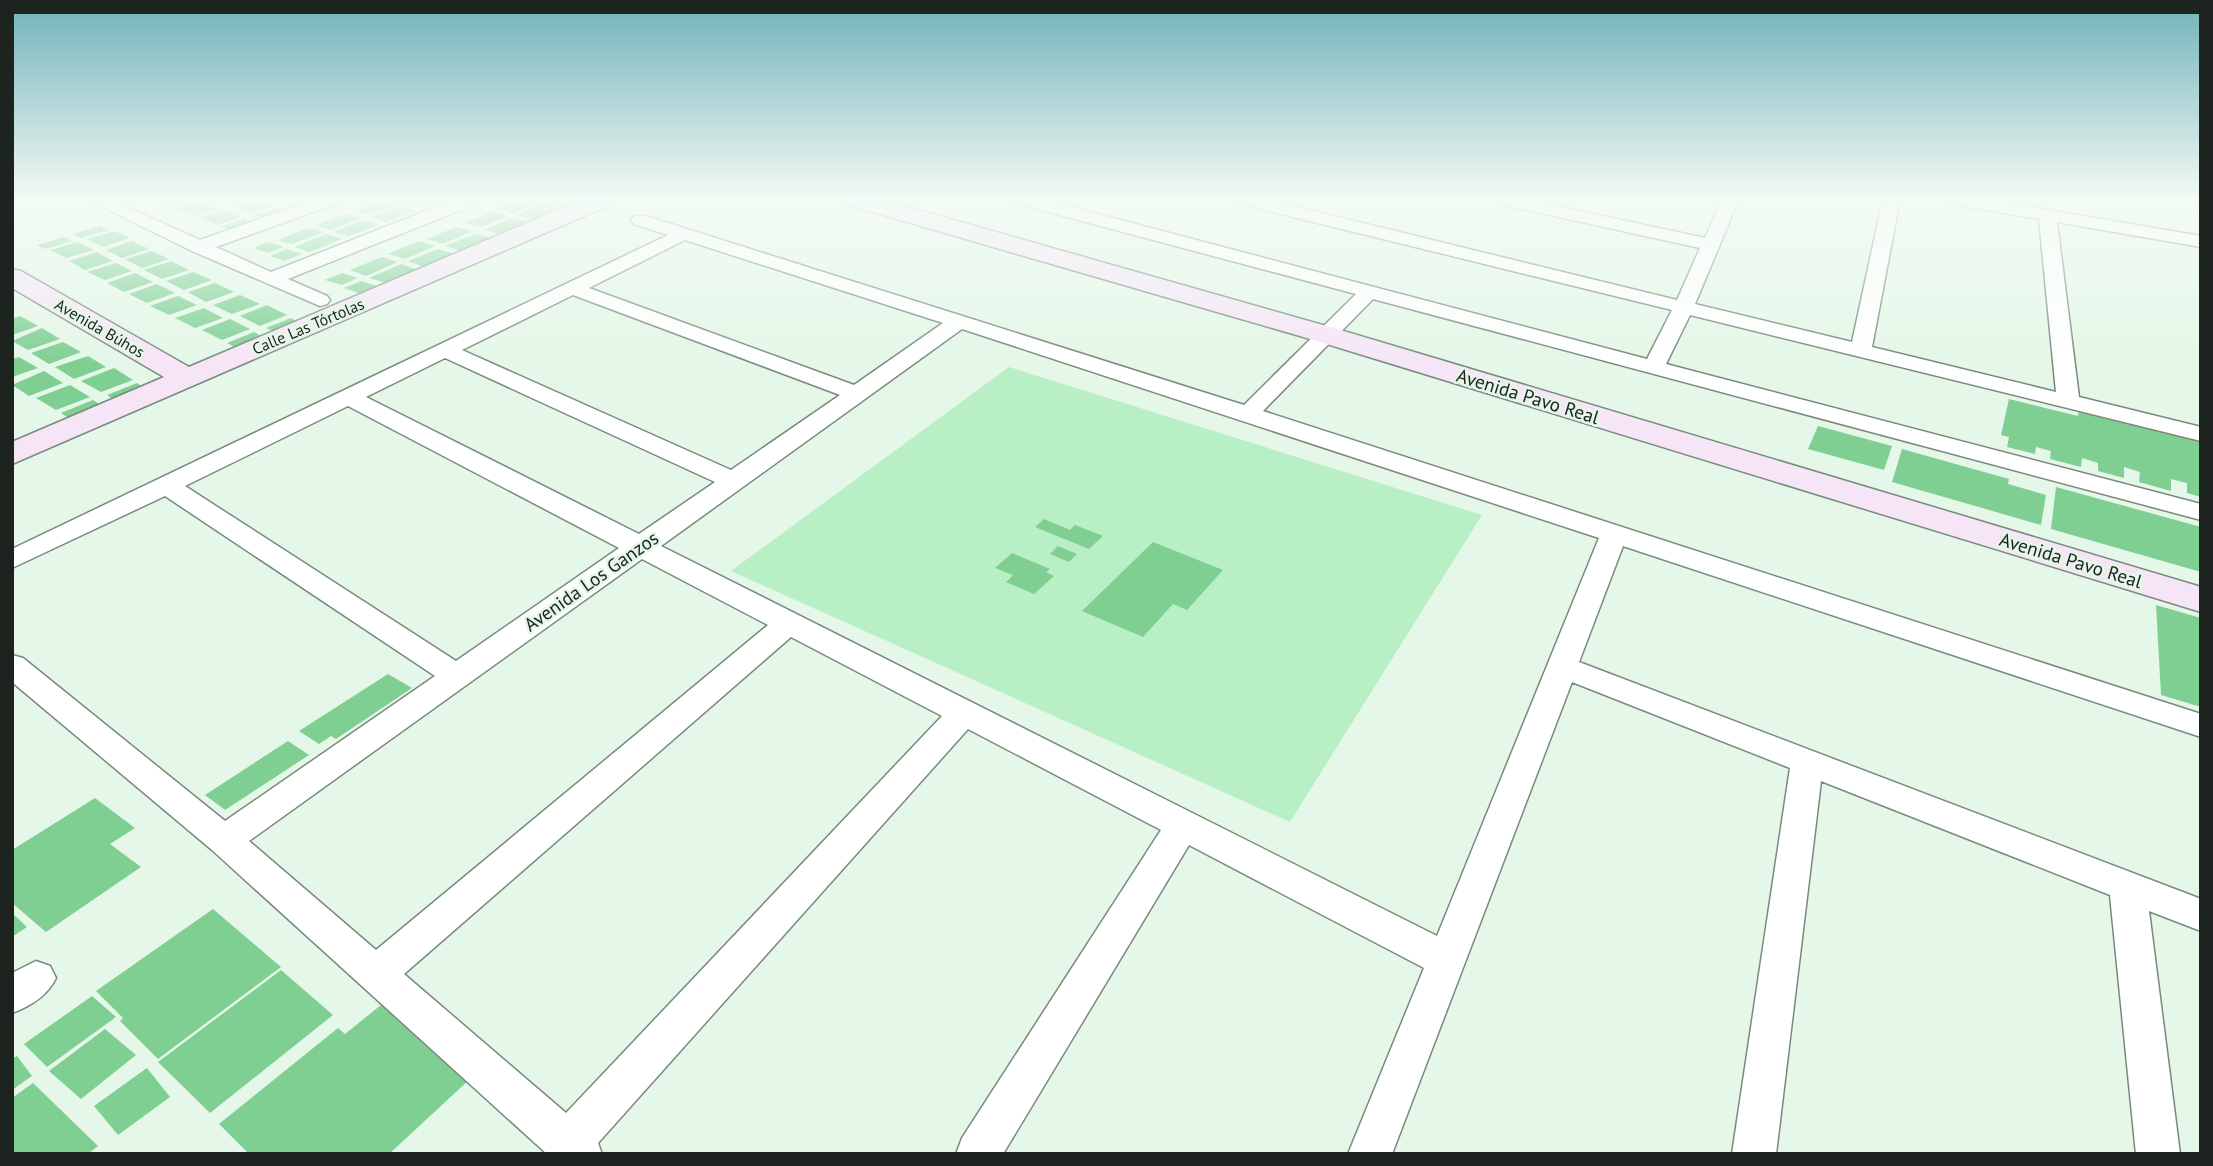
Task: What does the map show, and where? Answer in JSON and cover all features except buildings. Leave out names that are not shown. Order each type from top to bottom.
[{"type":"street","points":[[213,253],[320,300]]},
{"type":"street","points":[[271,279],[335,253]]},
{"type":"street","name":"Calle Las Tórtolas","points":[[12,454],[477,253]]},
{"type":"street","points":[[12,560],[644,253]]},
{"type":"street","points":[[745,253],[1248,414],[2201,726]]},
{"type":"street","name":"Avenida Pavo Real","points":[[1043,253],[1327,335],[2201,600]]},
{"type":"street","points":[[1233,253],[2201,512]]},
{"type":"street","points":[[1465,253],[2201,434]]},
{"type":"street","points":[[1654,366],[1684,307],[1706,253]]},
{"type":"street","points":[[1861,351],[1881,253]]},
{"type":"street","points":[[2051,253],[2068,402]]},
{"type":"street","name":"Avenida Búhos","points":[[12,277],[187,378]]},
{"type":"street","points":[[572,288],[857,394]]},
{"type":"street","points":[[1248,414],[1370,291]]},
{"type":"street","name":"Avenida Los Ganzos","points":[[223,840],[959,322]]},
{"type":"street","points":[[445,350],[734,481]]},
{"type":"street","points":[[348,397],[1446,960]]},
{"type":"street","points":[[166,485],[457,676]]},
{"type":"street","points":[[1370,1154],[1614,535]]},
{"type":"street","points":[[376,974],[789,624]]},
{"type":"street","points":[[12,666],[223,840],[574,1148],[964,713]]},
{"type":"street","points":[[1562,666],[2201,915]]},
{"type":"street","points":[[1754,1154],[1807,762]]},
{"type":"street","points":[[978,1154],[1183,825]]},
{"type":"street","points":[[2127,886],[2158,1154]]},
{"type":"green space","points":[[1009,367],[1482,515],[1290,822],[731,571]]}]
